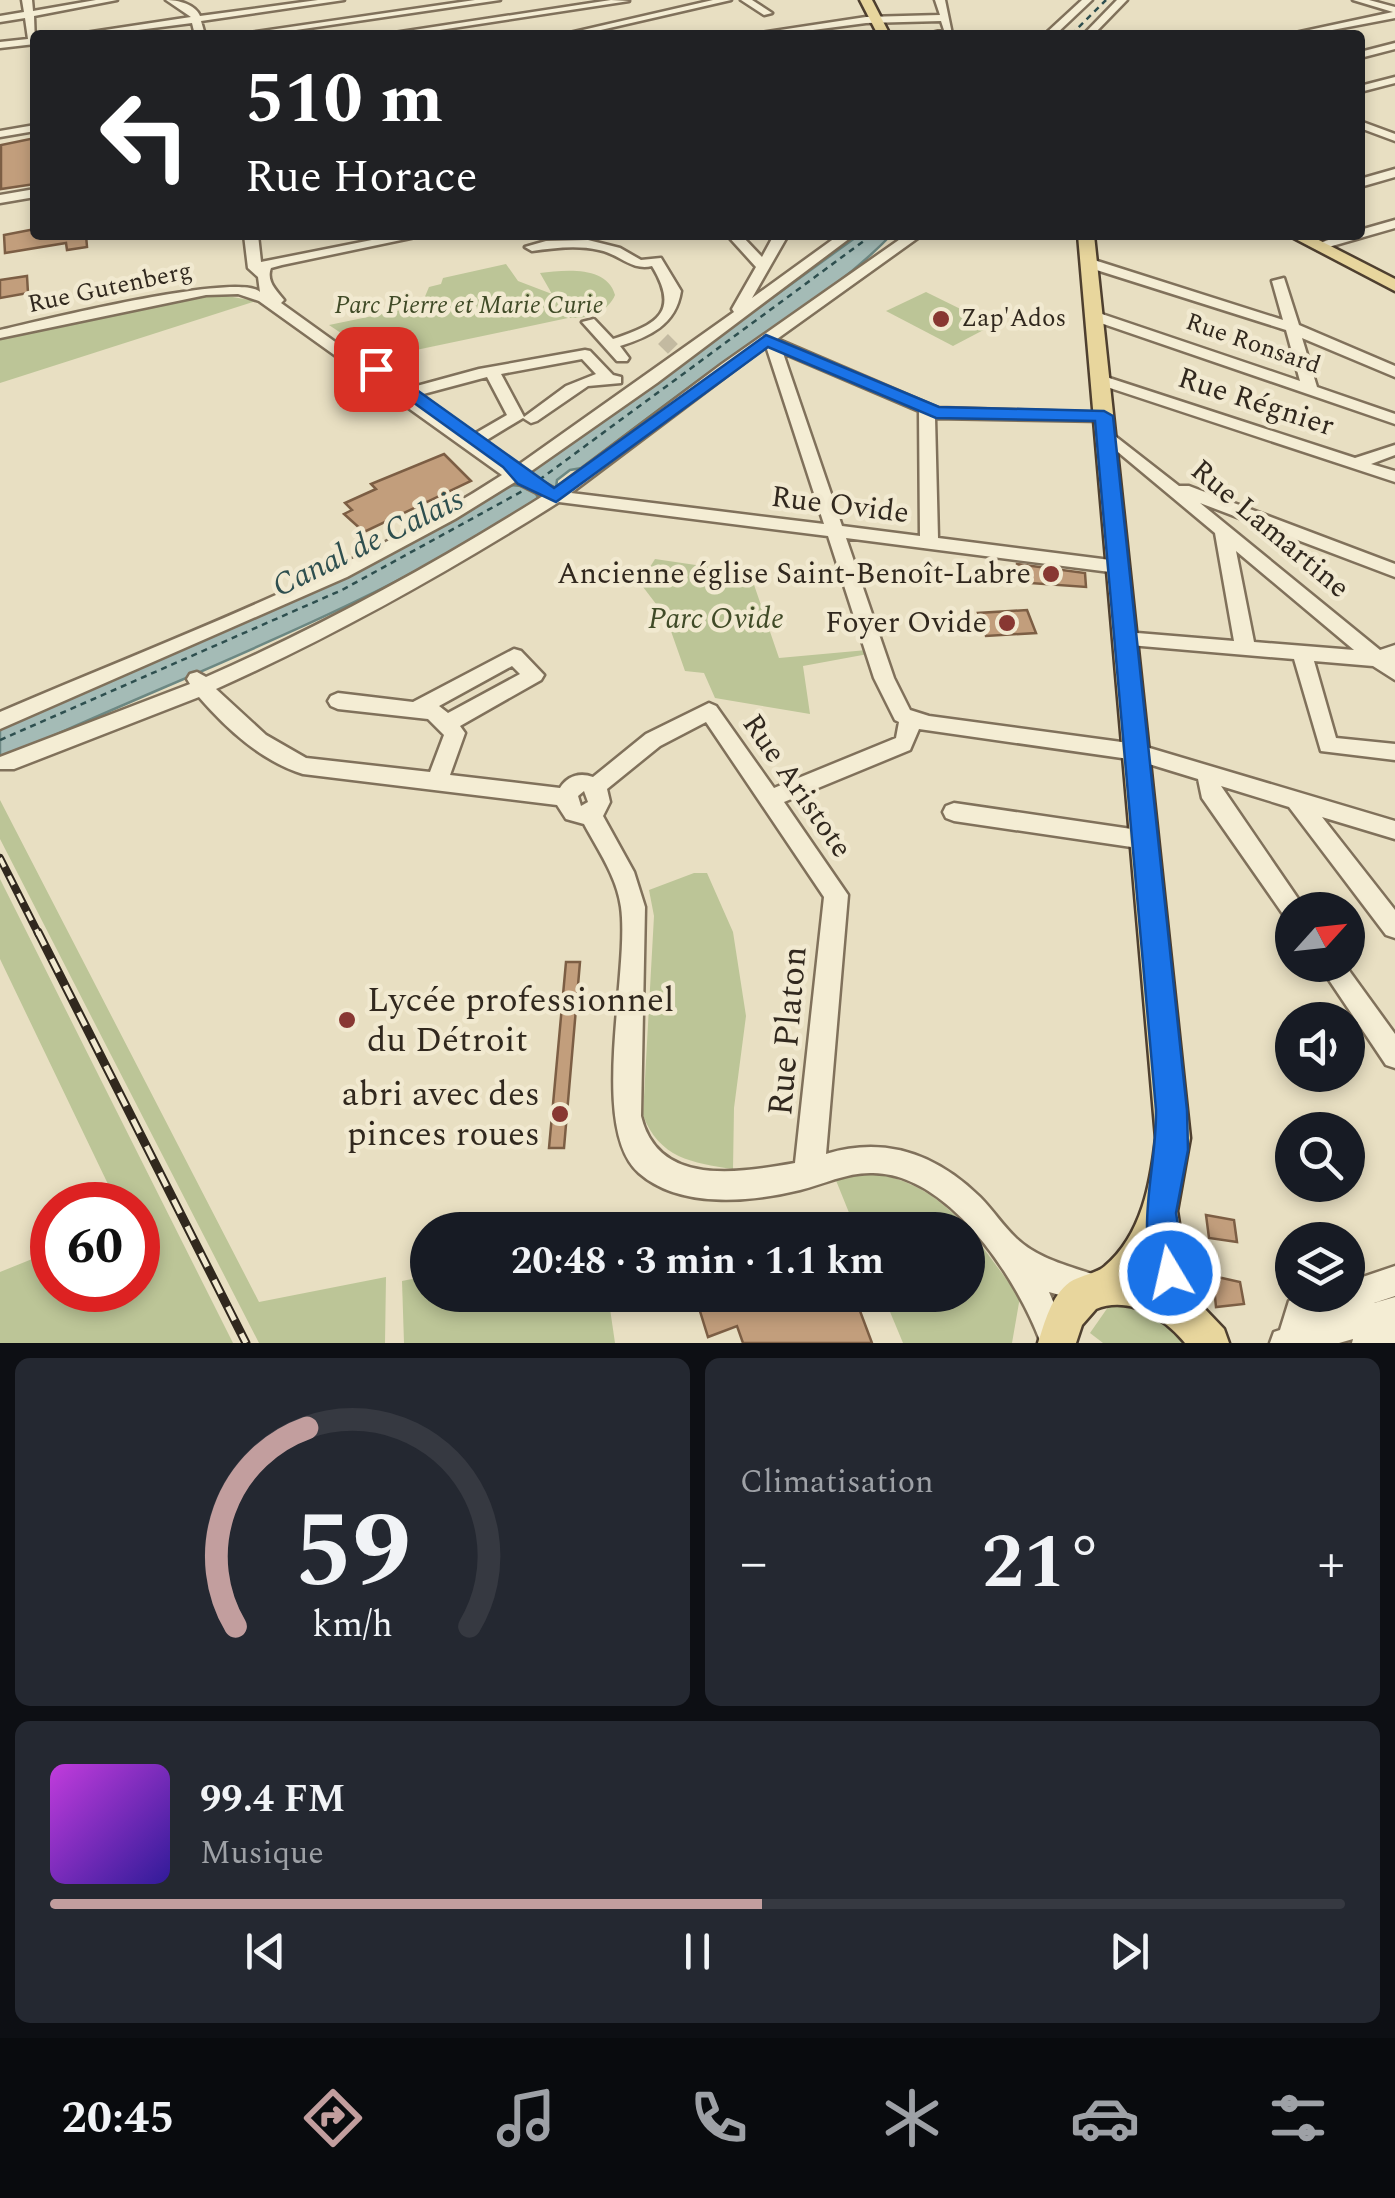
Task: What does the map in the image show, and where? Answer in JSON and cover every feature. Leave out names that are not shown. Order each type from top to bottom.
[{"type":"main road","points":[[864,0],[879,30]]},
{"type":"main road","points":[[1056,1343],[1072,1308],[1104,1288],[1140,1254],[1160,1213],[1170,1164],[1172,1124],[1087,240]]},
{"type":"main road","points":[[1306,240],[1395,286]]},
{"type":"main road","points":[[1160,1213],[1168,1268],[1207,1333]]},
{"type":"main road","points":[[1104,1288],[1155,1293],[1207,1333]]},
{"type":"street","points":[[28,0],[32,30]]},
{"type":"street","points":[[0,19],[112,0]]},
{"type":"street","points":[[171,0],[194,12],[199,30]]},
{"type":"street","points":[[260,0],[269,10]]},
{"type":"street","points":[[116,30],[332,0],[346,30]]},
{"type":"street","points":[[280,30],[495,0]]},
{"type":"street","points":[[526,0],[560,30]]},
{"type":"street","points":[[420,30],[623,0],[644,18]]},
{"type":"street","points":[[676,0],[686,9]]},
{"type":"street","points":[[746,0],[767,13]]},
{"type":"street","points":[[940,0],[948,30]]},
{"type":"street","points":[[1093,30],[1122,0]]},
{"type":"street","points":[[1358,0],[1395,10]]},
{"type":"street","points":[[1375,0],[1395,10]]},
{"type":"street","points":[[94,1],[101,30]]},
{"type":"street","points":[[589,30],[720,1]]},
{"type":"street","points":[[1066,2],[1084,3]]},
{"type":"street","points":[[1054,30],[1084,3]]},
{"type":"street","points":[[1312,30],[1395,10]]},
{"type":"street","points":[[791,30],[874,20],[945,18]]},
{"type":"street","points":[[742,20],[760,30]]},
{"type":"street","points":[[460,24],[467,30]]},
{"type":"street","points":[[608,26],[613,30]]},
{"type":"street","points":[[0,45],[30,41]]},
{"type":"street","points":[[1365,54],[1395,46]]},
{"type":"street","points":[[1365,88],[1395,80]]},
{"type":"street","points":[[1365,128],[1395,124]]},
{"type":"street","points":[[1365,128],[1395,138]]},
{"type":"street","points":[[0,134],[30,129]]},
{"type":"street","points":[[1365,182],[1395,173]]},
{"type":"street","points":[[0,200],[30,194]]},
{"type":"street","points":[[1365,233],[1395,224]]},
{"type":"street","points":[[250,240],[250,251],[235,279],[403,393],[585,354]]},
{"type":"street","points":[[251,240],[270,296],[403,393]]},
{"type":"street","points":[[255,256],[280,261],[391,240]]},
{"type":"street","points":[[739,240],[764,266]]},
{"type":"street","points":[[733,319],[778,240]]},
{"type":"street","points":[[609,345],[667,343],[733,319],[841,240]]},
{"type":"street","points":[[1318,246],[1340,240]]},
{"type":"street","points":[[3,764],[322,633],[413,583],[556,496],[897,242]]},
{"type":"street","points":[[0,721],[351,567],[519,475],[636,389],[667,343],[668,314],[674,297],[671,281],[656,261],[640,265],[622,252],[593,244],[532,247]]},
{"type":"street","name":"Rue Gutenberg","points":[[0,331],[206,290],[235,279],[261,276],[266,265],[280,261]]},
{"type":"street","points":[[1089,262],[1292,327],[1395,372]]},
{"type":"street","points":[[1279,281],[1310,390]]},
{"type":"street","name":"Rue Ronsard","points":[[1094,316],[1395,419]]},
{"type":"street","points":[[589,322],[622,358]]},
{"type":"street","points":[[572,339],[607,377],[636,389]]},
{"type":"street","points":[[769,341],[927,410],[1104,425]]},
{"type":"street","points":[[769,341],[894,705],[909,719],[1136,752],[1395,830]]},
{"type":"street","points":[[472,442],[516,417],[494,374]]},
{"type":"street","points":[[531,418],[582,383],[607,377]]},
{"type":"street","name":"Rue Régnier","points":[[1100,380],[1395,477]]},
{"type":"street","name":"Rue Ovide","points":[[403,393],[519,475],[556,496],[1118,567]]},
{"type":"street","points":[[927,410],[928,544]]},
{"type":"street","name":"Rue Lamartine","points":[[1104,425],[1223,529],[1386,655],[1395,673]]},
{"type":"street","points":[[1354,464],[1395,450]]},
{"type":"street","points":[[1176,490],[1395,571]]},
{"type":"street","points":[[1223,529],[1246,648]]},
{"type":"street","points":[[1125,639],[1302,653],[1386,655]]},
{"type":"street","points":[[1302,653],[1328,745],[1395,752]]},
{"type":"street","points":[[415,710],[514,656],[534,675],[446,724]]},
{"type":"street","points":[[200,683],[292,762],[314,770],[583,799],[622,872],[633,907],[627,1116],[637,1154],[654,1171],[684,1180],[760,1182],[863,1160],[900,1162],[947,1186],[1000,1242],[1039,1302],[1056,1343]]},
{"type":"street","points":[[338,700],[434,712],[454,732],[437,782]]},
{"type":"street","name":"Rue Aristote","points":[[583,799],[653,740],[709,711],[836,895]]},
{"type":"street","points":[[770,799],[903,744],[910,734],[909,719]]},
{"type":"street","points":[[1209,774],[1215,800],[1279,892]]},
{"type":"street","points":[[1297,801],[1395,928]]},
{"type":"street","points":[[954,812],[1146,840]]},
{"type":"street","name":"Rue Platon","points":[[810,1173],[836,895]]},
{"type":"street","points":[[1343,982],[1395,1056]]},
{"type":"street","points":[[1000,1242],[1050,1277],[1104,1288]]},
{"type":"street","points":[[1288,1342],[1300,1312],[1395,1281]]},
{"type":"street","points":[[1288,1342],[1395,1312]]},
{"type":"street","points":[[1367,1343],[1395,1334]]},
{"type":"green space","name":"Parc Pierre et Marie Curie","points":[[506,264],[518,281],[552,294],[540,273],[594,274],[610,285],[615,295],[608,306],[590,316],[570,318],[563,308],[568,318],[378,358],[329,325],[421,306],[429,287],[441,284],[443,278]]},
{"type":"green space","name":"Zap'Ados","points":[[926,292],[993,325],[953,346],[886,311]]},
{"type":"green space","points":[[209,293],[256,301],[0,383],[0,338]]},
{"type":"green space","name":"Parc Ovide","points":[[655,559],[750,573],[779,658],[867,650],[868,654],[803,666],[810,714],[715,698],[704,673],[685,671],[666,617],[640,583]]},
{"type":"green space","points":[[0,800],[259,1302],[386,1277],[385,1343],[259,1343],[0,839]]},
{"type":"green space","points":[[694,873],[707,873],[733,932],[746,1016],[734,1108],[733,1169],[679,1156],[658,1141],[643,1115],[654,916],[649,890]]},
{"type":"green space","points":[[0,879],[152,1182],[107,1182],[0,959]]},
{"type":"green space","points":[[870,1173],[897,1179],[920,1189],[951,1212],[849,1212],[835,1178]]},
{"type":"green space","points":[[160,1198],[233,1343],[0,1343],[0,1272],[30,1260],[30,1312],[160,1312]]},
{"type":"green space","points":[[985,1251],[1020,1297],[1012,1343],[903,1343],[890,1312],[985,1312]]},
{"type":"green space","points":[[410,1279],[410,1312],[610,1312],[615,1343],[404,1343],[402,1281]]},
{"type":"green space","points":[[1113,1300],[1132,1301],[1195,1343],[1103,1343],[1090,1333]]},
{"type":"water","points":[[852,240],[886,240],[818,298],[698,380],[582,468],[570,470],[557,480],[556,488],[549,485],[536,494],[539,499],[475,539],[342,608],[0,760],[0,726],[349,575],[510,485],[521,486],[534,478],[531,472]]},
{"type":"building","points":[[30,139],[30,185],[1,189],[1,145]]},
{"type":"building","points":[[30,230],[30,240],[86,240],[87,247],[67,250],[66,243],[5,253],[4,235]]},
{"type":"building","points":[[27,276],[28,293],[0,298],[0,280]]},
{"type":"building","points":[[444,454],[471,481],[364,532],[344,514],[352,510],[345,503],[376,489],[371,484]]},
{"type":"building","name":"Ancienne église Saint-Benoît-Labre","points":[[1017,564],[1085,573],[1086,587],[1016,582]]},
{"type":"building","name":"Foyer Ovide","points":[[1027,610],[1036,633],[986,636],[978,613]]},
{"type":"building","points":[[566,962],[580,962],[564,1148],[549,1148]]},
{"type":"building","points":[[1206,1215],[1234,1220],[1237,1242],[1209,1238]]},
{"type":"building","points":[[1213,1276],[1240,1282],[1244,1304],[1216,1307]]},
{"type":"building","points":[[700,1312],[860,1312],[872,1343],[743,1343],[737,1326],[708,1337]]},
{"type":"ferry route","points":[[1076,30],[1106,0]]},
{"type":"ferry route","points":[[539,480],[865,240]]},
{"type":"ferry route","points":[[0,740],[342,590],[528,488]]},
{"type":"tunnel","points":[[663,339],[673,349]]},
{"type":"railway","points":[[0,858],[39,935]]},
{"type":"railway","points":[[38,932],[246,1343]]},
{"type":"place","name":"Zap'Ados","points":[[941,319]]},
{"type":"place","name":"Ancienne église Saint-Benoît-Labre","points":[[1051,574]]},
{"type":"place","name":"Foyer Ovide","points":[[1007,623]]},
{"type":"place","name":"Lycée professionnel du Détroit","points":[[347,1020]]},
{"type":"place","name":"abri avec des pinces roues","points":[[560,1114]]},
{"type":"route","points":[[376,369],[510,463],[525,480],[556,496],[766,340],[936,413],[1104,416],[1172,1110],[1172,1150],[1160,1213],[1170,1273]]},
{"type":"water label","name":"Canal de Calais","points":[[368,543]]}]
